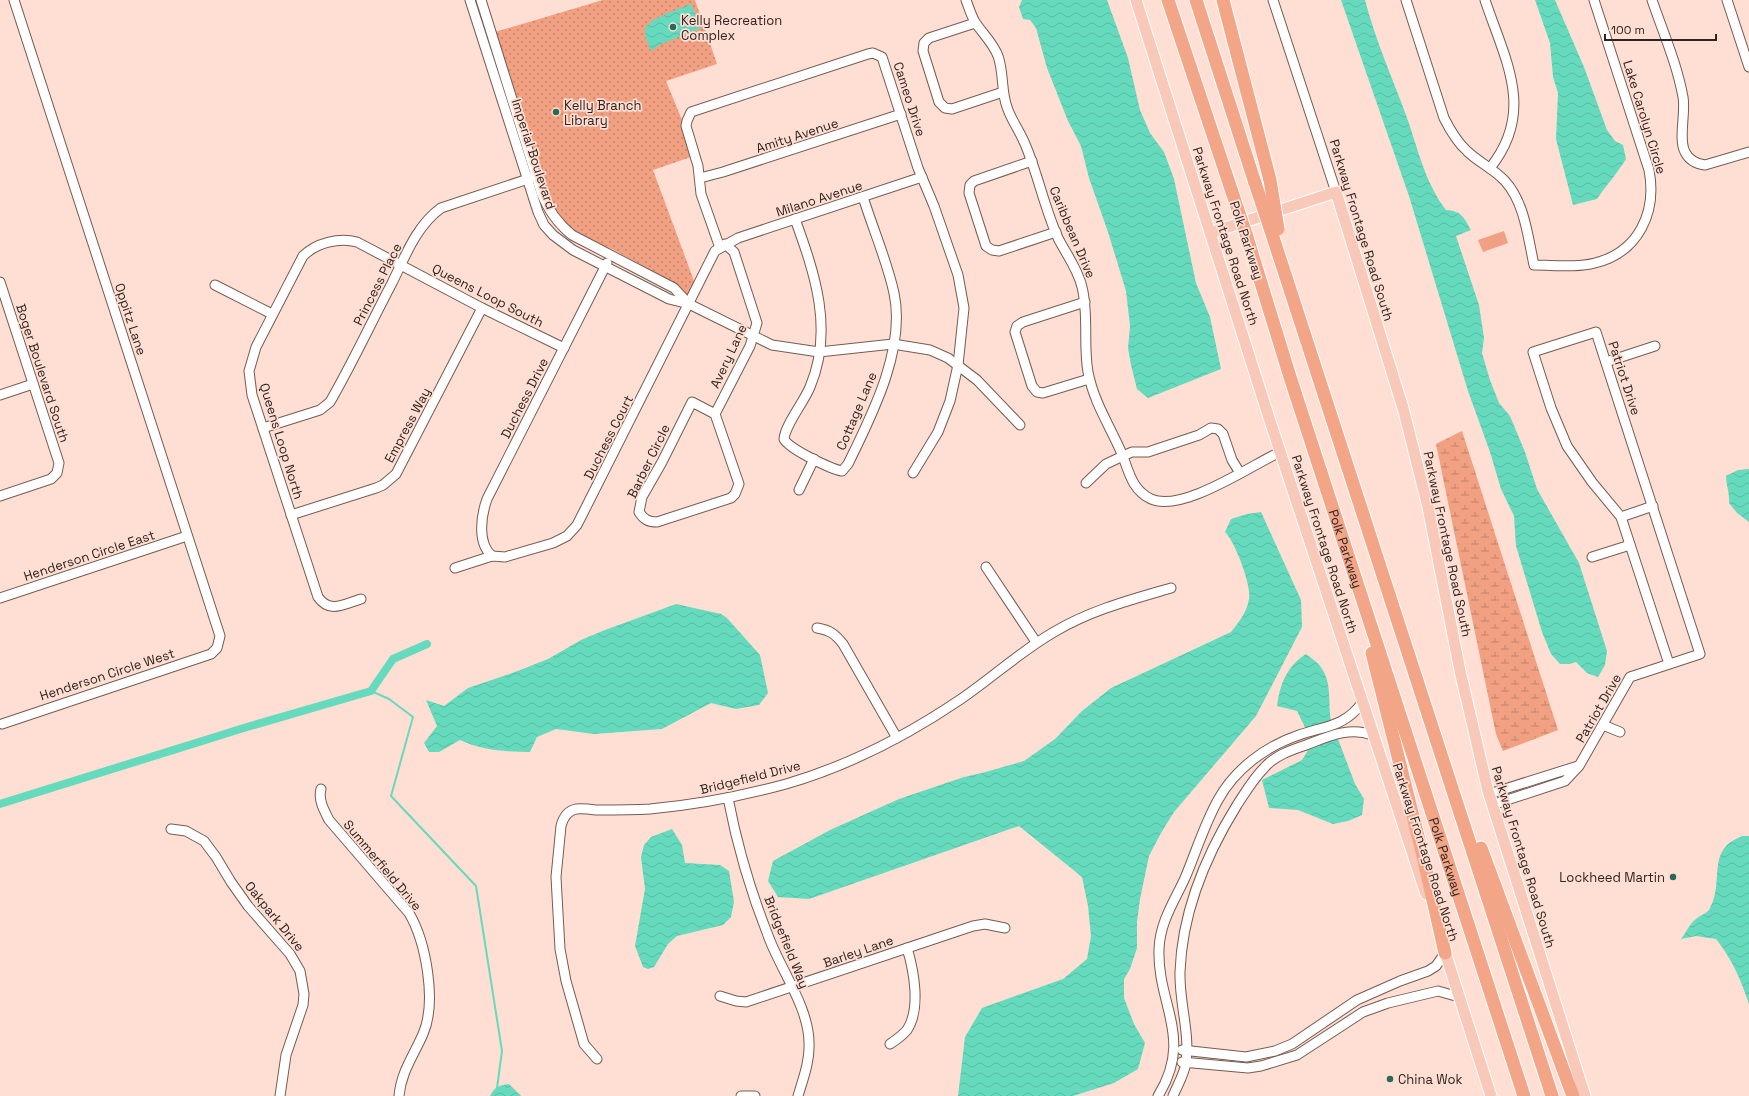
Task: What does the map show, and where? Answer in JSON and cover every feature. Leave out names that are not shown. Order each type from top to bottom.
[{"type":"highway","name":"Polk Parkway","points":[[1168,0],[1246,234],[1290,377],[1524,1096]]},
{"type":"highway","name":"Polk Parkway","points":[[1196,0],[1255,183],[1274,228],[1288,287],[1421,689],[1552,1096]]},
{"type":"highway","points":[[1224,0],[1270,180],[1274,228]]},
{"type":"highway","points":[[1356,577],[1445,953]]},
{"type":"highway","points":[[1421,689],[1448,757],[1573,1096]]},
{"type":"main road","name":"Parkway Frontage Road North","points":[[1136,0],[1280,452],[1491,1096]]},
{"type":"main road","points":[[1210,233],[1336,192]]},
{"type":"main road","name":"Parkway Frontage Road South","points":[[1336,192],[1403,408],[1436,545],[1460,671],[1490,800],[1585,1096]]},
{"type":"street","name":"Oppitz Lane","points":[[14,0],[220,636],[218,646]]},
{"type":"street","name":"Imperial Boulevard","points":[[470,0],[527,180],[541,219],[553,236],[573,250],[668,299],[689,304],[772,345],[819,352],[893,344],[930,350],[958,365],[977,380],[1020,425]]},
{"type":"street","name":"Imperial Boulevard","points":[[481,0],[548,209],[561,225],[572,235],[674,288],[689,304]]},
{"type":"street","name":"Caribbean Drive","points":[[966,0],[976,23],[991,42],[998,57],[1007,108],[1025,142],[1056,232],[1078,275],[1085,302],[1086,354],[1089,379],[1097,405],[1123,456],[1132,481],[1143,494],[1158,501],[1172,502],[1216,485],[1280,452]]},
{"type":"street","name":"Parkway Frontage Road South","points":[[1272,0],[1336,192]]},
{"type":"street","name":"Lake Carolyn Circle","points":[[1406,0],[1444,118],[1452,134],[1466,150],[1506,182],[1516,196],[1522,211],[1534,265],[1583,265],[1596,263],[1618,253],[1637,237],[1645,223],[1651,206],[1652,184],[1649,170],[1594,0]]},
{"type":"street","points":[[1485,0],[1512,81],[1515,97],[1511,133],[1500,156],[1490,168]]},
{"type":"street","points":[[1652,0],[1679,79],[1685,110],[1683,145],[1685,152],[1693,161],[1698,164],[1705,165],[1749,152]]},
{"type":"street","points":[[1727,0],[1749,67]]},
{"type":"street","points":[[976,23],[929,38],[924,43],[923,51],[940,102],[945,108],[952,109],[1003,92]]},
{"type":"street","name":"Cameo Drive","points":[[722,246],[701,194],[698,166],[686,126],[688,116],[691,112],[868,54],[878,55],[884,61],[922,177],[941,224],[962,294],[964,320],[956,381],[944,418],[913,473]]},
{"type":"street","name":"Amity Avenue","points":[[700,178],[723,172],[901,114]]},
{"type":"street","points":[[1032,161],[974,181],[970,185],[969,194],[986,246],[992,250],[998,251],[1056,232]]},
{"type":"street","name":"Princess Place","points":[[263,428],[320,410],[330,402],[423,225],[441,208],[537,176]]},
{"type":"street","name":"Milano Avenue","points":[[722,246],[795,219],[922,177]]},
{"type":"street","name":"Cottage Lane","points":[[814,459],[842,471],[848,464],[884,387],[896,332],[894,293],[862,197]]},
{"type":"street","points":[[795,219],[815,276],[821,306],[822,341],[818,363],[810,388],[784,436],[788,444],[814,459],[799,490]]},
{"type":"street","name":"Queens Loop North","points":[[361,599],[331,607],[324,604],[318,597],[252,395],[249,371],[256,347],[272,314],[303,256],[314,247],[347,239],[357,242],[401,266]]},
{"type":"street","name":"Duchess Court","points":[[455,568],[492,556],[505,557],[560,541],[572,532],[602,478],[715,251],[722,246]]},
{"type":"street","name":"Avery Lane","points":[[715,414],[754,336],[757,323],[756,316],[734,252],[722,246]]},
{"type":"street","name":"Duchess Drive","points":[[492,556],[486,550],[484,545],[482,528],[484,508],[605,267],[610,254]]},
{"type":"street","name":"Queens Loop South","points":[[401,266],[564,348]]},
{"type":"street","name":"Boger Boulevard South","points":[[0,282],[58,463],[57,473],[47,481],[0,496]]},
{"type":"street","points":[[215,285],[272,314]]},
{"type":"street","points":[[1085,302],[1023,322],[1017,326],[1015,332],[1032,386],[1036,392],[1043,393],[1089,379]]},
{"type":"street","name":"Empress Way","points":[[291,515],[376,488],[383,485],[396,474],[482,308]]},
{"type":"street","name":"Patriot Drive","points":[[1490,800],[1565,781],[1579,766],[1630,677],[1700,654],[1596,332],[1533,352],[1567,446],[1592,482],[1621,517],[1668,664]]},
{"type":"street","points":[[1606,362],[1655,346]]},
{"type":"street","points":[[0,395],[33,384]]},
{"type":"street","name":"Barber Circle","points":[[692,402],[715,414],[739,484],[735,494],[731,498],[658,522],[650,522],[645,520],[640,512],[642,497],[662,462],[692,402]]},
{"type":"street","points":[[1086,483],[1106,464],[1132,452],[1148,452],[1199,435],[1209,429],[1216,428],[1223,434],[1232,460],[1240,473]]},
{"type":"street","points":[[1621,517],[1653,506]]},
{"type":"street","name":"Henderson Circle East","points":[[0,598],[187,536]]},
{"type":"street","points":[[1592,557],[1630,545]]},
{"type":"street","points":[[986,567],[1036,642]]},
{"type":"street","name":"Bridgefield Drive","points":[[597,1059],[584,1044],[566,981],[560,949],[556,877],[563,819],[568,813],[577,809],[651,809],[728,798],[782,785],[822,771],[897,738],[963,698],[1036,642],[1074,621],[1123,601],[1171,588]]},
{"type":"street","points":[[817,628],[829,630],[836,635],[843,644],[897,738]]},
{"type":"street","name":"Henderson Circle West","points":[[1,724],[210,654],[218,646]]},
{"type":"street","points":[[1158,1096],[1172,1062],[1174,1049],[1172,1022],[1159,960],[1160,937],[1167,914],[1185,878],[1210,815],[1224,791],[1235,777],[1255,758],[1284,740],[1345,720],[1362,703]]},
{"type":"street","points":[[1603,725],[1620,732]]},
{"type":"street","points":[[1173,1096],[1186,1063],[1187,1050],[1181,1002],[1180,974],[1184,931],[1201,874],[1225,824],[1264,767],[1281,755],[1310,743],[1353,730],[1372,735]]},
{"type":"street","name":"Summerfield Drive","points":[[322,789],[320,797],[322,807],[328,820],[409,913],[420,934],[430,997],[429,1015],[423,1035],[402,1076],[399,1096]]},
{"type":"street","name":"Bridgefield Way","points":[[728,798],[756,904],[769,939],[804,1016],[810,1042],[806,1069],[798,1096]]},
{"type":"street","name":"Oakpark Drive","points":[[171,829],[186,831],[194,834],[207,845],[244,900],[290,954],[300,972],[304,994],[303,1005],[285,1060],[280,1096]]},
{"type":"street","name":"Barley Lane","points":[[720,996],[736,1001],[746,1002],[973,926],[984,924],[1005,928]]},
{"type":"street","points":[[890,1044],[902,1036],[907,1030],[913,1010],[914,977],[907,948]]},
{"type":"street","points":[[1174,1049],[1246,1057],[1274,1051],[1292,1044],[1356,1000],[1400,980],[1428,972],[1436,966],[1445,953]]},
{"type":"street","points":[[1172,1062],[1248,1068],[1261,1066],[1297,1055],[1363,1012],[1388,1003],[1438,991],[1459,997]]},
{"type":"street","points":[[741,1096],[755,1096]]},
{"type":"green space","points":[[603,0],[695,0],[717,64],[666,81],[682,120],[682,127],[691,157],[653,170],[694,281],[695,285],[688,297],[672,283],[654,272],[616,251],[590,240],[572,230],[560,217],[552,205],[546,191],[495,32]]},
{"type":"green space","points":[[1504,231],[1508,243],[1483,252],[1478,240]]},
{"type":"green space","points":[[1462,431],[1558,730],[1503,751],[1496,734],[1436,444]]},
{"type":"water","points":[[1022,0],[1107,0],[1128,58],[1140,110],[1150,133],[1164,152],[1174,179],[1196,283],[1210,317],[1221,369],[1148,398],[1137,389],[1128,348],[1130,326],[1126,291],[1108,232],[1089,178],[1081,146],[1068,121],[1047,68],[1036,28],[1030,20],[1023,19],[1019,7]]},
{"type":"water","points":[[1341,0],[1365,0],[1379,44],[1432,188],[1446,210],[1459,213],[1471,230],[1456,236],[1479,305],[1484,338],[1482,353],[1499,403],[1510,416],[1525,452],[1537,489],[1579,563],[1607,651],[1605,665],[1598,677],[1587,673],[1576,662],[1560,664],[1551,654],[1542,632],[1516,546],[1514,516],[1501,489],[1490,452],[1468,391],[1409,196]]},
{"type":"water","points":[[1535,0],[1555,0],[1584,67],[1607,130],[1615,141],[1623,145],[1626,159],[1597,199],[1573,205],[1556,139],[1558,93],[1553,77],[1550,43]]},
{"type":"water","name":"Kelly Recreation Complex","points":[[691,4],[701,28],[661,44],[651,51],[645,35],[647,26],[657,18]]},
{"type":"water","points":[[1749,469],[1749,522],[1737,513],[1729,503],[1726,476],[1738,470]]},
{"type":"water","points":[[1261,512],[1301,600],[1302,627],[1256,716],[1174,812],[1149,856],[1137,922],[1137,948],[1130,969],[1124,979],[1124,998],[1134,1024],[1145,1043],[1138,1069],[1114,1083],[1073,1096],[958,1096],[965,1037],[982,1008],[1063,979],[1087,959],[1091,936],[1088,906],[1082,877],[1019,826],[809,899],[778,897],[768,881],[773,861],[830,830],[899,799],[964,777],[1024,761],[1055,739],[1082,711],[1111,688],[1231,632],[1245,613],[1249,593],[1242,564],[1225,532],[1231,519],[1247,514]]},
{"type":"water","points":[[676,604],[721,614],[727,618],[760,655],[768,693],[759,705],[736,709],[711,703],[662,729],[594,734],[556,729],[537,737],[530,752],[494,750],[460,740],[439,752],[429,752],[424,743],[437,726],[426,700],[444,706],[468,688],[548,659],[581,640]]},
{"type":"water","points":[[1306,654],[1321,667],[1325,675],[1328,687],[1331,721],[1306,729],[1297,711],[1277,706],[1282,683],[1289,670]]},
{"type":"water","points":[[1338,739],[1355,784],[1364,799],[1362,815],[1348,821],[1333,824],[1298,810],[1269,808],[1262,780],[1302,760],[1310,747]]},
{"type":"water","points":[[672,829],[682,845],[685,863],[720,865],[729,871],[734,902],[731,917],[723,925],[677,936],[668,944],[654,967],[648,969],[643,967],[635,946],[645,889],[641,857],[644,845],[651,837]]},
{"type":"water","points":[[1743,836],[1749,836],[1749,1004],[1736,970],[1716,939],[1696,936],[1681,939],[1694,921],[1709,910],[1714,899],[1718,867],[1724,849],[1731,842]]},
{"type":"water","points":[[509,1084],[521,1096],[490,1096],[493,1090]]},
{"type":"waterway","points":[[0,804],[247,727],[371,691],[393,659],[427,644]]},
{"type":"waterway","points":[[371,691],[389,699],[413,717],[391,796],[476,886],[502,1051],[497,1088]]},
{"type":"place","name":"Kelly Recreation Complex","points":[[673,27]]},
{"type":"place","name":"Kelly Branch Library","points":[[556,112]]},
{"type":"place","name":"Lockheed Martin","points":[[1673,877]]},
{"type":"place","name":"China Wok","points":[[1390,1079]]}]
